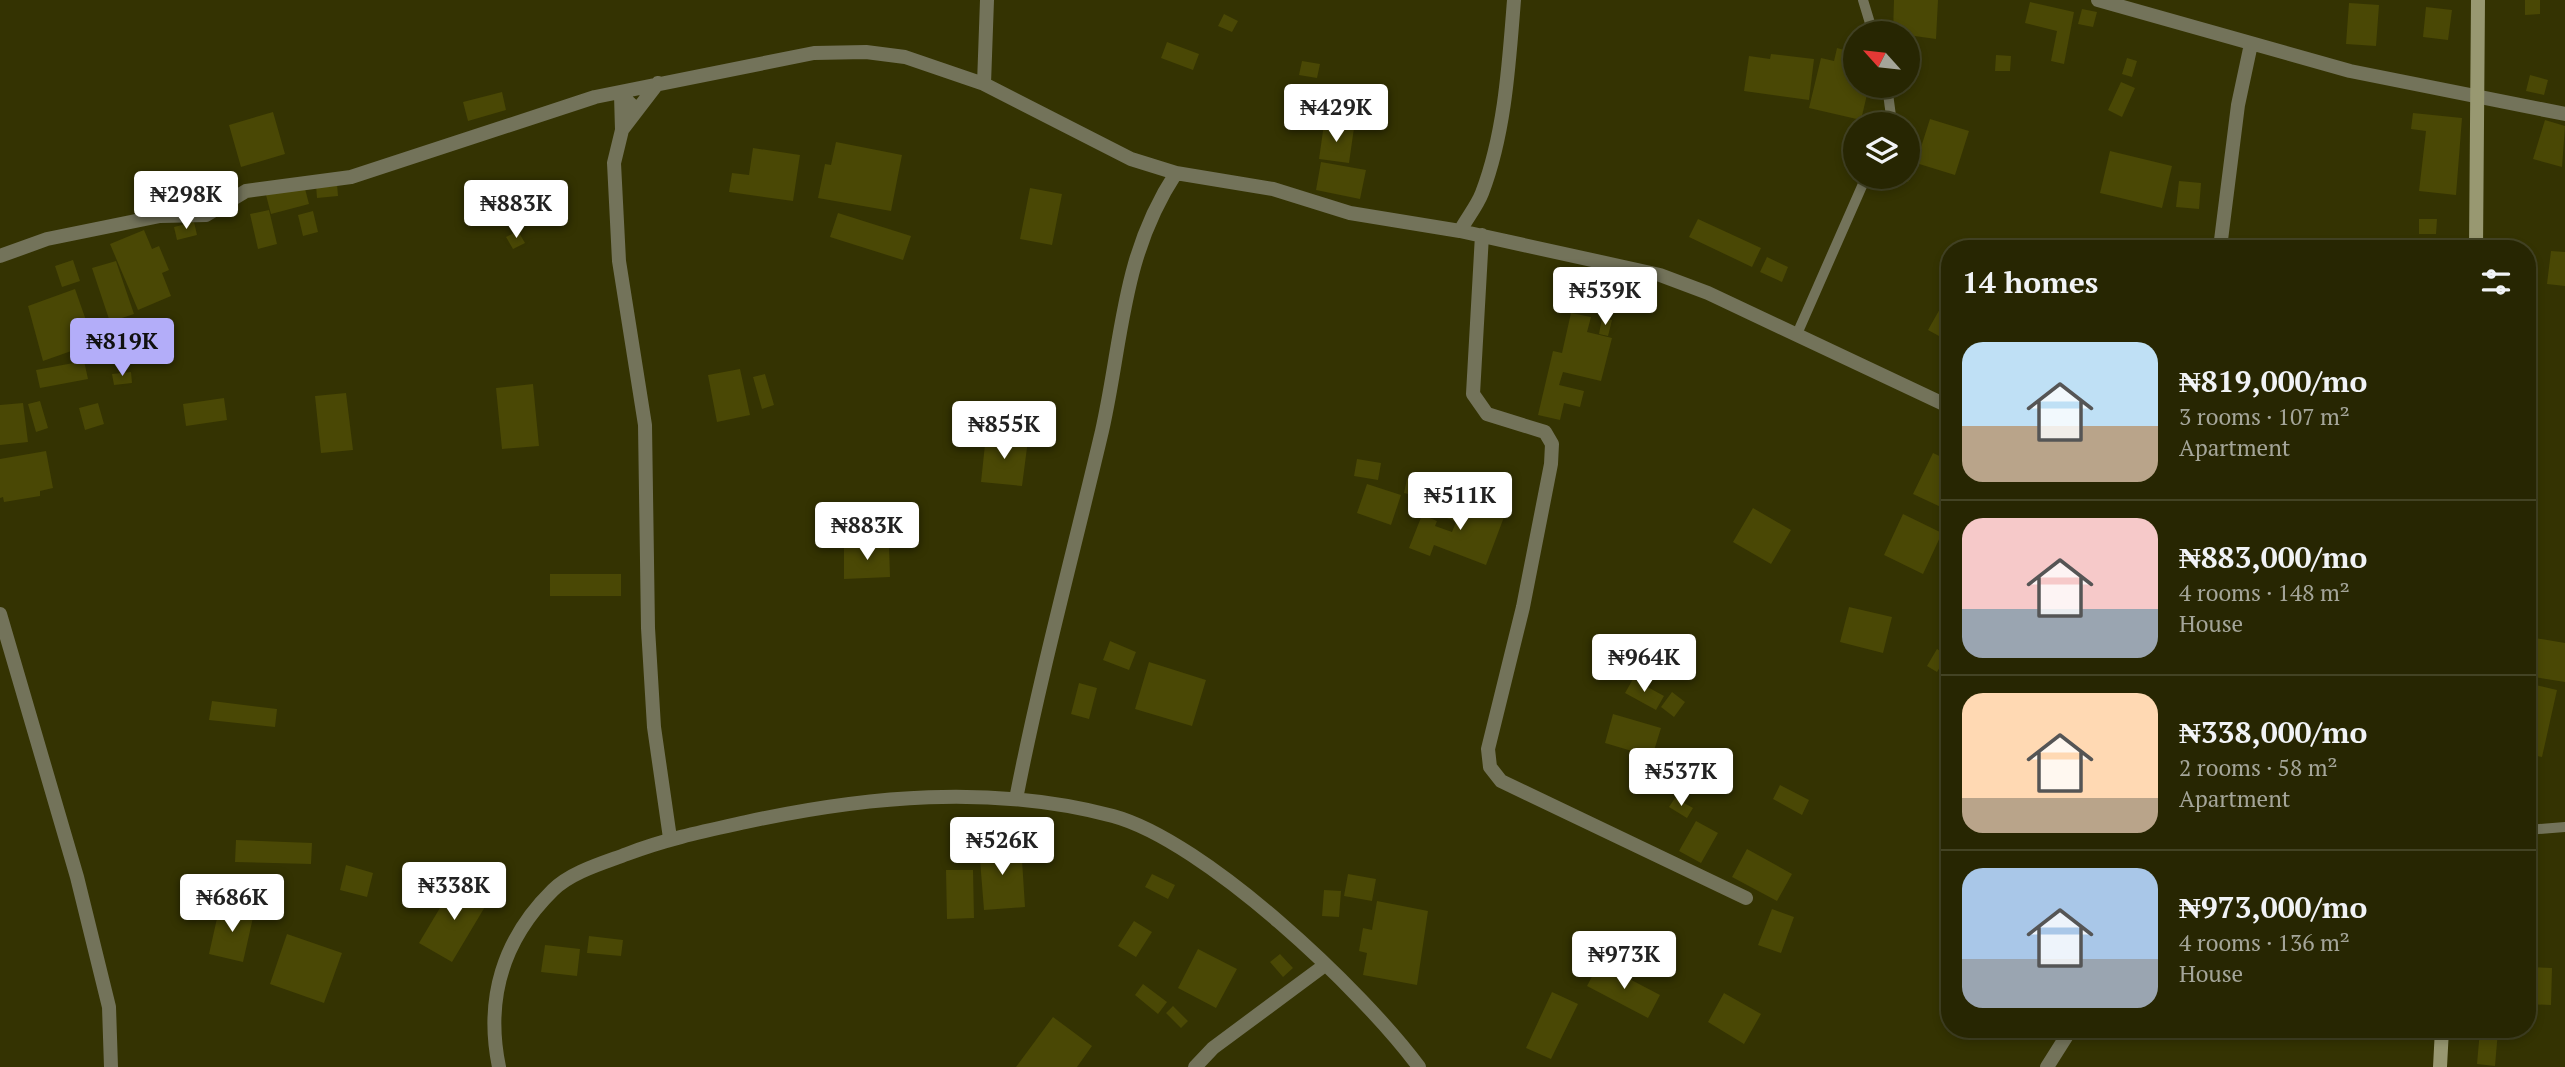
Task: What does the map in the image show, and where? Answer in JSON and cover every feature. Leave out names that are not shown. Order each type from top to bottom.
[{"type":"main road","points":[[2476,240],[2478,0]]},
{"type":"main road","points":[[2440,1067],[2442,1038]]},
{"type":"street","points":[[985,84],[987,0]]},
{"type":"street","points":[[1460,231],[1482,193],[1495,142],[1509,68],[1514,0]]},
{"type":"street","points":[[2098,0],[2350,71],[2565,114]]},
{"type":"street","points":[[2221,240],[2238,105],[2251,44]]},
{"type":"street","points":[[0,256],[47,239],[147,218],[206,215],[246,191],[351,177],[570,104],[658,83],[814,53],[866,52],[905,57],[985,84],[1131,159],[1176,173],[1273,190],[1350,213],[1482,235],[1660,275],[1797,334],[1941,403]]},
{"type":"street","points":[[622,130],[658,83]]},
{"type":"street","points":[[636,109],[621,95],[622,130],[614,163],[615,211],[619,261],[645,425],[648,628],[654,727],[670,838]]},
{"type":"street","points":[[1016,799],[1039,682],[1072,561],[1103,425],[1122,313],[1137,247],[1155,205],[1176,173]]},
{"type":"street","points":[[1482,235],[1473,394],[1486,414],[1545,432],[1552,444],[1551,464],[1523,607],[1488,749],[1490,767],[1501,781],[1746,898]]},
{"type":"street","points":[[0,614],[77,877],[109,1007],[111,1067]]},
{"type":"street","points":[[499,1067],[495,1045],[498,979],[510,949],[530,918],[555,888],[587,869],[670,838],[810,808],[927,796],[1016,799],[1114,817],[1162,836],[1248,896],[1325,965],[1401,1043],[1419,1067]]},
{"type":"street","points":[[1195,1067],[1213,1048],[1325,965]]},
{"type":"street","points":[[2047,1067],[2065,1038]]},
{"type":"lane","points":[[1863,0],[1869,21]]},
{"type":"lane","points":[[1797,334],[1861,189]]},
{"type":"lane","points":[[2536,829],[2565,827]]},
{"type":"building","points":[[1894,0],[1938,0],[1936,39],[1920,37],[1920,21],[1893,21]]},
{"type":"building","points":[[2525,0],[2540,0],[2540,14],[2525,15]]},
{"type":"building","points":[[2030,2],[2074,12],[2064,64],[2051,61],[2057,31],[2025,23]]},
{"type":"building","points":[[2349,3],[2379,5],[2376,46],[2346,44]]},
{"type":"building","points":[[2426,7],[2452,10],[2448,40],[2423,37]]},
{"type":"building","points":[[2082,9],[2097,12],[2093,27],[2078,24]]},
{"type":"building","points":[[1224,14],[1238,21],[1232,32],[1218,26]]},
{"type":"building","points":[[1167,42],[1199,54],[1193,70],[1161,58]]},
{"type":"building","points":[[1837,48],[1843,50],[1843,98],[1866,98],[1863,112],[1843,112],[1843,116],[1809,108],[1821,58],[1834,61]]},
{"type":"building","points":[[1771,54],[1814,59],[1809,100],[1744,91],[1749,56],[1770,59]]},
{"type":"building","points":[[1996,55],[2011,56],[2010,71],[1995,71]]},
{"type":"building","points":[[2127,58],[2137,61],[2132,77],[2122,74]]},
{"type":"building","points":[[1302,61],[1320,64],[1317,78],[1299,75]]},
{"type":"building","points":[[2530,75],[2548,80],[2544,95],[2526,91]]},
{"type":"building","points":[[2121,82],[2135,88],[2122,117],[2108,110]]},
{"type":"building","points":[[502,92],[506,110],[468,121],[463,102]]},
{"type":"building","points":[[273,112],[285,154],[241,167],[229,125]]},
{"type":"building","points":[[2413,113],[2462,118],[2456,195],[2419,191],[2426,131],[2411,129]]},
{"type":"building","points":[[1930,119],[1969,131],[1955,175],[1920,164],[1920,150]]},
{"type":"building","points":[[2545,120],[2565,126],[2562,167],[2533,159]]},
{"type":"building","points":[[1324,124],[1354,128],[1349,163],[1319,159]]},
{"type":"building","points":[[836,142],[902,155],[891,211],[818,198],[825,164],[831,165]]},
{"type":"building","points":[[753,148],[800,155],[793,201],[729,192],[732,173],[749,175]]},
{"type":"building","points":[[2110,151],[2172,166],[2162,208],[2100,193]]},
{"type":"building","points":[[1321,162],[1366,170],[1360,199],[1316,190]]},
{"type":"building","points":[[2179,181],[2201,183],[2199,209],[2176,207]]},
{"type":"building","points":[[337,184],[338,196],[317,198],[316,185]]},
{"type":"building","points":[[304,185],[309,204],[271,214],[266,195]]},
{"type":"building","points":[[1030,188],[1062,194],[1052,245],[1020,239]]},
{"type":"building","points":[[503,206],[521,211],[516,228],[498,223]]},
{"type":"building","points":[[269,210],[277,244],[258,249],[250,214]]},
{"type":"building","points":[[313,211],[318,232],[303,236],[298,215]]},
{"type":"building","points":[[838,213],[911,236],[903,260],[830,237]]},
{"type":"building","points":[[1698,219],[1761,248],[1752,267],[1689,237]]},
{"type":"building","points":[[2419,219],[2437,219],[2436,234],[2419,234]]},
{"type":"building","points":[[194,222],[197,235],[177,240],[174,227]]},
{"type":"building","points":[[144,230],[152,249],[159,246],[169,270],[162,273],[171,296],[138,310],[110,244]]},
{"type":"building","points":[[518,231],[525,243],[513,249],[506,237]]},
{"type":"building","points":[[2551,251],[2565,252],[2565,286],[2547,284]]},
{"type":"building","points":[[1767,257],[1788,267],[1782,282],[1760,272]]},
{"type":"building","points":[[73,260],[80,281],[62,287],[55,266]]},
{"type":"building","points":[[116,261],[134,314],[110,322],[92,268]]},
{"type":"building","points":[[75,289],[94,343],[43,361],[28,306]]},
{"type":"building","points":[[1941,307],[1941,337],[1928,330]]},
{"type":"building","points":[[1571,313],[1591,317],[1587,332],[1612,338],[1601,381],[1563,372],[1559,385],[1584,391],[1580,407],[1564,403],[1560,420],[1538,415],[1553,351],[1562,353]]},
{"type":"building","points":[[1602,318],[1612,320],[1608,336],[1599,334]]},
{"type":"building","points":[[84,361],[88,379],[40,388],[36,370]]},
{"type":"building","points":[[740,369],[750,415],[717,422],[708,375]]},
{"type":"building","points":[[131,372],[132,383],[114,385],[112,374]]},
{"type":"building","points":[[765,374],[774,405],[762,409],[753,377]]},
{"type":"building","points":[[533,384],[539,446],[502,449],[496,388]]},
{"type":"building","points":[[346,393],[353,450],[321,453],[315,396]]},
{"type":"building","points":[[224,398],[227,420],[186,426],[183,404]]},
{"type":"building","points":[[40,401],[48,428],[36,432],[28,404]]},
{"type":"building","points":[[23,403],[28,442],[0,445],[0,405]]},
{"type":"building","points":[[98,403],[104,424],[85,430],[79,408]]},
{"type":"building","points":[[986,435],[1028,440],[1022,486],[981,482]]},
{"type":"building","points":[[46,451],[53,488],[40,491],[40,496],[4,502],[3,497],[0,498],[0,459]]},
{"type":"building","points":[[1933,453],[1941,457],[1941,507],[1913,494]]},
{"type":"building","points":[[1357,459],[1381,463],[1378,480],[1354,476]]},
{"type":"building","points":[[1407,479],[1424,483],[1421,497],[1404,493]]},
{"type":"building","points":[[1367,484],[1401,495],[1391,525],[1357,513]]},
{"type":"building","points":[[1447,495],[1504,517],[1486,565],[1434,545],[1430,556],[1409,548],[1422,515],[1437,521],[1435,526],[1452,532],[1456,522],[1440,515]]},
{"type":"building","points":[[1753,508],[1791,530],[1771,564],[1733,542]]},
{"type":"building","points":[[1903,514],[1941,533],[1923,574],[1884,555]]},
{"type":"building","points":[[889,546],[890,577],[844,579],[844,547]]},
{"type":"building","points":[[550,574],[621,574],[621,596],[550,596]]},
{"type":"building","points":[[1849,607],[1892,617],[1883,653],[1840,642]]},
{"type":"building","points":[[2536,638],[2565,643],[2565,682],[2536,677]]},
{"type":"building","points":[[1110,641],[1136,652],[1129,670],[1103,660]]},
{"type":"building","points":[[1937,649],[1941,651],[1941,665],[1937,672],[1927,666]]},
{"type":"building","points":[[1149,662],[1206,680],[1192,726],[1135,709]]},
{"type":"building","points":[[1633,679],[1664,696],[1656,710],[1625,693]]},
{"type":"building","points":[[1079,683],[1097,688],[1089,719],[1071,714]]},
{"type":"building","points":[[2536,685],[2557,690],[2542,757],[2536,756]]},
{"type":"building","points":[[1672,692],[1685,702],[1674,717],[1661,707]]},
{"type":"building","points":[[212,701],[277,709],[275,727],[209,720]]},
{"type":"building","points":[[1613,714],[1661,728],[1652,757],[1605,743]]},
{"type":"building","points":[[1780,785],[1809,800],[1802,815],[1773,799]]},
{"type":"building","points":[[1675,798],[1693,808],[1687,818],[1669,807]]},
{"type":"building","points":[[1696,821],[1718,833],[1701,863],[1679,851]]},
{"type":"building","points":[[236,840],[312,843],[311,864],[235,862]]},
{"type":"building","points":[[1021,844],[1025,907],[984,910],[979,847]]},
{"type":"building","points":[[1747,849],[1792,874],[1777,901],[1732,877]]},
{"type":"building","points":[[346,865],[373,873],[367,897],[340,890]]},
{"type":"building","points":[[946,870],[973,870],[974,918],[947,919]]},
{"type":"building","points":[[1152,874],[1175,885],[1168,899],[1145,887]]},
{"type":"building","points":[[1348,874],[1376,879],[1372,901],[1344,896]]},
{"type":"building","points":[[456,881],[489,900],[452,962],[419,943]]},
{"type":"building","points":[[1324,890],[1341,891],[1339,917],[1322,916]]},
{"type":"building","points":[[1377,901],[1428,911],[1417,985],[1363,975],[1367,953],[1359,951],[1363,928],[1372,930]]},
{"type":"building","points":[[220,905],[254,913],[243,962],[209,954]]},
{"type":"building","points":[[1772,909],[1794,917],[1781,953],[1758,945]]},
{"type":"building","points":[[1134,921],[1152,932],[1136,957],[1118,946]]},
{"type":"building","points":[[287,934],[342,953],[324,1003],[270,984]]},
{"type":"building","points":[[589,936],[623,940],[621,956],[587,953]]},
{"type":"building","points":[[545,945],[580,949],[577,976],[541,972]]},
{"type":"building","points":[[1198,949],[1237,969],[1216,1008],[1178,988]]},
{"type":"building","points":[[1280,954],[1293,968],[1283,977],[1270,962]]},
{"type":"building","points":[[1599,963],[1660,995],[1648,1018],[1587,986]]},
{"type":"building","points":[[2536,967],[2552,968],[2551,1005],[2536,1004]]},
{"type":"building","points":[[1143,984],[1167,1002],[1158,1014],[1135,995]]},
{"type":"building","points":[[1552,992],[1578,1004],[1551,1059],[1526,1048]]},
{"type":"building","points":[[1724,993],[1761,1014],[1744,1044],[1708,1022]]},
{"type":"building","points":[[1173,1006],[1188,1021],[1181,1028],[1166,1013]]},
{"type":"building","points":[[1053,1017],[1092,1046],[1077,1067],[1016,1067]]},
{"type":"building","points":[[2479,1038],[2497,1038],[2495,1066],[2477,1064]]}]
